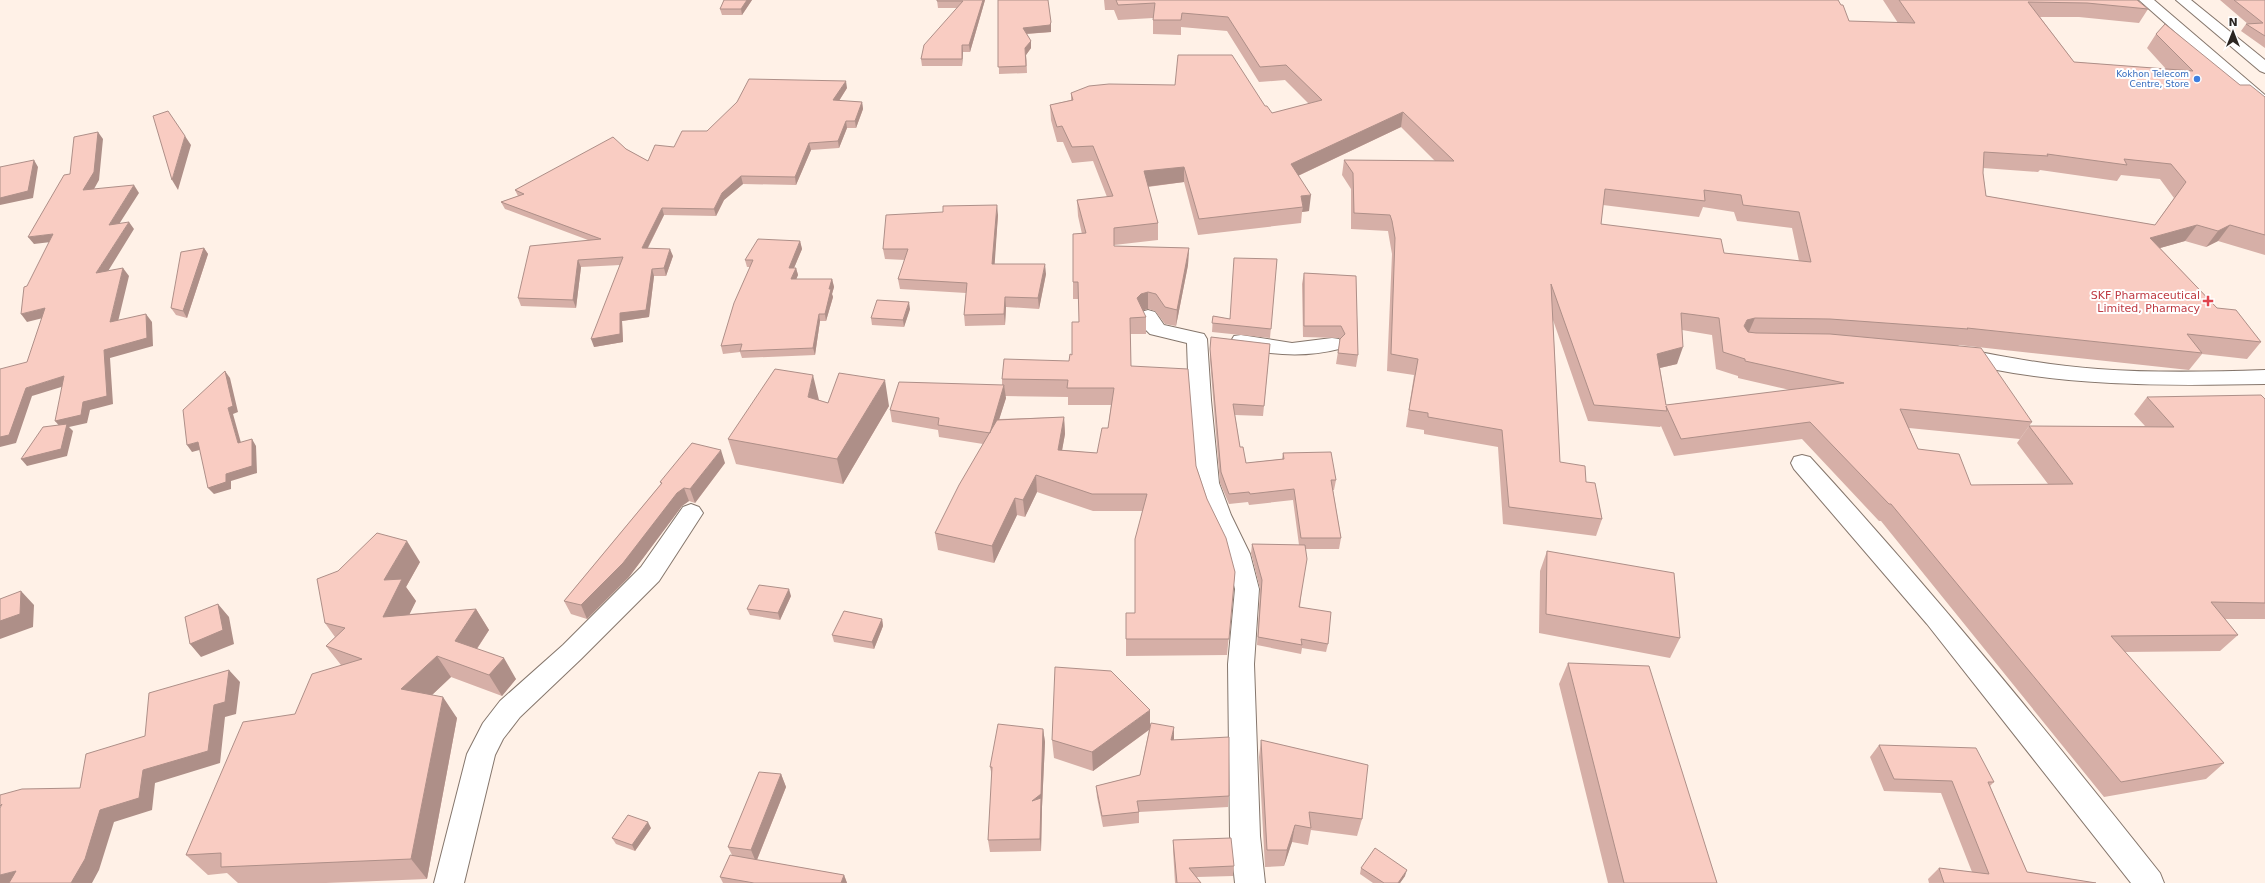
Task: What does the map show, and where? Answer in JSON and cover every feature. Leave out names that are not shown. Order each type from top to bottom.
[{"type":"main road","points":[[2146,0],[2265,103]]},
{"type":"main road","points":[[2183,0],[2265,68]]},
{"type":"main road","points":[[1148,316],[1153,327],[1158,330],[1211,339],[1292,349],[1332,344]]},
{"type":"main road","points":[[1211,339],[1200,400],[1208,483],[1219,515],[1238,554],[1247,589],[1241,664],[1245,836],[1250,883]]},
{"type":"main road","points":[[1940,353],[1963,355],[2034,369],[2097,376],[2185,379],[2265,377]]},
{"type":"main road","points":[[1802,463],[1869,536],[2006,700],[2149,883]]},
{"type":"main road","points":[[449,883],[481,754],[493,732],[510,709],[572,652],[650,574],[691,513]]},
{"type":"building","points":[[724,0],[747,0],[741,9],[720,9]]},
{"type":"building","points":[[937,0],[983,0],[969,45],[962,45],[962,59],[921,59],[924,45],[963,1]]},
{"type":"building","points":[[998,0],[1048,0],[1051,22],[1050,25],[1023,28],[1031,41],[1025,48],[1026,66],[998,67]]},
{"type":"building","points":[[1116,0],[1838,0],[1841,5],[1843,5],[1849,21],[1915,23],[1899,0],[2137,0],[2148,9],[2087,3],[2028,2],[2074,62],[2193,71],[2156,34],[2165,24],[2240,85],[2250,85],[2265,97],[2265,235],[2230,225],[2218,231],[2197,225],[2150,238],[2217,308],[2236,310],[2261,342],[2187,334],[2202,353],[1967,328],[1968,329],[1830,319],[1755,318],[1747,320],[1744,326],[1748,332],[1756,333],[1830,334],[1981,348],[2032,422],[1900,409],[1918,449],[1959,454],[1971,485],[2073,484],[2029,426],[2174,427],[2147,397],[2261,395],[2265,399],[2265,603],[2211,602],[2238,635],[2111,636],[2224,763],[2121,782],[1891,504],[1889,504],[1810,422],[1681,439],[1666,406],[1667,411],[1594,405],[1551,284],[1560,462],[1585,466],[1586,482],[1595,483],[1602,519],[1509,507],[1502,430],[1428,417],[1428,413],[1409,410],[1418,359],[1391,354],[1395,238],[1392,221],[1390,215],[1354,213],[1353,173],[1344,160],[1454,161],[1403,112],[1291,164],[1311,195],[1301,196],[1303,207],[1199,219],[1184,167],[1144,171],[1158,223],[1114,228],[1114,246],[1189,248],[1177,310],[1165,307],[1156,294],[1148,292],[1141,294],[1137,298],[1146,317],[1130,318],[1131,366],[1188,369],[1196,466],[1207,499],[1226,538],[1235,572],[1229,639],[1126,639],[1126,613],[1135,613],[1135,539],[1147,494],[1092,494],[1036,475],[1023,500],[1015,498],[992,546],[935,533],[959,485],[997,420],[1064,417],[1058,450],[1097,453],[1102,428],[1108,428],[1114,388],[1067,388],[1068,380],[1002,379],[1004,359],[1069,361],[1070,354],[1072,355],[1072,322],[1079,322],[1078,282],[1073,282],[1073,234],[1086,233],[1077,200],[1113,196],[1093,146],[1072,147],[1062,126],[1057,127],[1050,105],[1073,100],[1071,93],[1089,86],[1109,84],[1175,85],[1178,55],[1232,55],[1265,106],[1267,106],[1272,113],[1322,100],[1286,65],[1260,67],[1228,17],[1182,13],[1181,20],[1153,20],[1155,3],[1118,5]],"holes":[[[1984,152],[2048,156],[2047,154],[2127,165],[2124,159],[2171,164],[2186,182],[2155,225],[1986,196],[1983,173]],[[1605,189],[1705,201],[1704,190],[1741,195],[1743,205],[1799,212],[1811,262],[1724,253],[1721,239],[1601,224]],[[1681,313],[1719,318],[1723,352],[1745,359],[1745,361],[1844,383],[1666,405],[1657,354],[1683,347]]]},
{"type":"building","points":[[2234,0],[2265,0],[2265,36],[2246,24],[2263,23]]},
{"type":"building","points":[[749,79],[846,81],[833,100],[862,102],[855,121],[846,121],[838,141],[809,143],[795,177],[741,176],[722,193],[714,209],[662,208],[642,248],[670,249],[664,268],[652,269],[646,310],[620,313],[620,334],[591,339],[623,257],[578,260],[573,300],[518,298],[530,246],[601,239],[501,202],[524,194],[515,190],[613,137],[626,149],[648,161],[655,145],[674,147],[682,131],[707,131],[737,102]]},
{"type":"building","points":[[168,111],[185,136],[172,180],[153,116]]},
{"type":"building","points":[[98,132],[94,172],[83,190],[134,185],[109,225],[129,222],[96,273],[123,268],[110,322],[146,314],[147,338],[104,350],[107,396],[83,402],[81,415],[55,421],[64,376],[26,388],[9,435],[0,437],[0,369],[27,362],[45,308],[21,314],[24,287],[27,286],[53,234],[28,237],[64,175],[70,174],[74,137]]},
{"type":"building","points":[[34,160],[28,191],[0,198],[0,167]]},
{"type":"building","points":[[997,205],[992,264],[1045,264],[1038,298],[1005,297],[1004,314],[964,315],[967,283],[898,279],[908,249],[883,249],[886,215],[943,212],[943,206]]},
{"type":"building","points":[[758,239],[800,241],[789,268],[796,268],[791,279],[832,279],[825,314],[819,314],[813,348],[740,351],[742,344],[721,346],[734,303],[753,260],[745,260]]},
{"type":"building","points":[[204,248],[183,311],[171,308],[181,252]]},
{"type":"building","points":[[1234,258],[1277,259],[1271,329],[1212,323],[1213,316],[1230,319]]},
{"type":"building","points":[[1304,273],[1356,276],[1358,355],[1338,353],[1340,339],[1345,334],[1341,326],[1304,326]]},
{"type":"building","points":[[877,300],[909,302],[903,320],[871,318]]},
{"type":"building","points":[[1211,337],[1270,344],[1264,406],[1233,404],[1240,447],[1243,447],[1246,463],[1284,459],[1283,453],[1331,452],[1336,480],[1331,480],[1341,538],[1301,538],[1294,489],[1250,494],[1249,492],[1229,494],[1221,472],[1210,349]]},
{"type":"building","points":[[775,369],[813,375],[808,397],[828,403],[839,373],[885,380],[837,459],[728,439]]},
{"type":"building","points":[[225,371],[233,406],[228,408],[238,443],[252,439],[252,466],[226,474],[226,482],[208,488],[198,442],[187,445],[183,410]]},
{"type":"building","points":[[899,382],[1004,385],[990,433],[938,425],[939,418],[890,410]]},
{"type":"building","points":[[67,424],[61,449],[21,459],[43,427]]},
{"type":"building","points":[[692,443],[721,450],[690,489],[684,488],[677,493],[623,563],[581,605],[564,601],[662,483],[660,482]]},
{"type":"building","points":[[377,533],[407,541],[384,580],[402,579],[383,617],[476,609],[455,641],[504,658],[489,675],[437,656],[401,689],[443,697],[411,859],[221,867],[221,853],[186,855],[243,722],[295,714],[312,674],[362,659],[326,646],[345,628],[325,623],[317,579],[338,571]]},
{"type":"building","points":[[1252,544],[1305,545],[1307,559],[1299,607],[1331,612],[1328,644],[1301,639],[1302,645],[1258,637],[1262,580]]},
{"type":"building","points":[[1547,551],[1674,573],[1680,638],[1546,614]]},
{"type":"building","points":[[759,585],[789,589],[778,613],[747,609]]},
{"type":"building","points":[[21,591],[20,614],[0,621],[0,599]]},
{"type":"building","points":[[218,604],[223,630],[190,644],[185,617]]},
{"type":"building","points":[[844,611],[882,619],[872,642],[832,635]]},
{"type":"building","points":[[1568,663],[1649,666],[1717,883],[1624,883]]},
{"type":"building","points":[[1055,667],[1111,671],[1150,710],[1092,752],[1052,740]]},
{"type":"building","points":[[229,670],[225,702],[214,705],[208,751],[143,770],[139,798],[100,810],[85,859],[71,883],[9,883],[16,871],[0,875],[0,808],[2,804],[0,806],[0,795],[22,789],[80,788],[86,754],[145,736],[149,693]]},
{"type":"building","points":[[1151,723],[1174,727],[1171,740],[1229,737],[1229,796],[1137,801],[1139,812],[1102,816],[1096,786],[1140,775]]},
{"type":"building","points":[[998,724],[1043,729],[1041,794],[1032,801],[1041,798],[1040,839],[988,840],[992,767],[990,767]]},
{"type":"building","points":[[1261,740],[1368,765],[1362,819],[1309,812],[1311,828],[1295,825],[1287,850],[1267,850]]},
{"type":"building","points":[[1879,745],[1976,748],[1994,782],[1988,782],[2027,872],[2096,883],[1944,883],[1939,868],[1989,874],[1952,781],[1894,779]]},
{"type":"building","points":[[759,772],[781,774],[751,850],[728,847]]},
{"type":"building","points":[[628,815],[648,822],[632,845],[612,838]]},
{"type":"building","points":[[1231,838],[1234,866],[1189,868],[1201,883],[1177,883],[1173,840]]},
{"type":"building","points":[[1375,848],[1407,870],[1398,883],[1384,883],[1361,868]]},
{"type":"building","points":[[730,855],[844,875],[841,883],[754,883],[720,877]]},
{"type":"place","name":"Kokhon Telecom Centre, Store","points":[[2197,79]]},
{"type":"place","name":"SKF Pharmaceutical Limited, Pharmacy","points":[[2208,301]]}]
